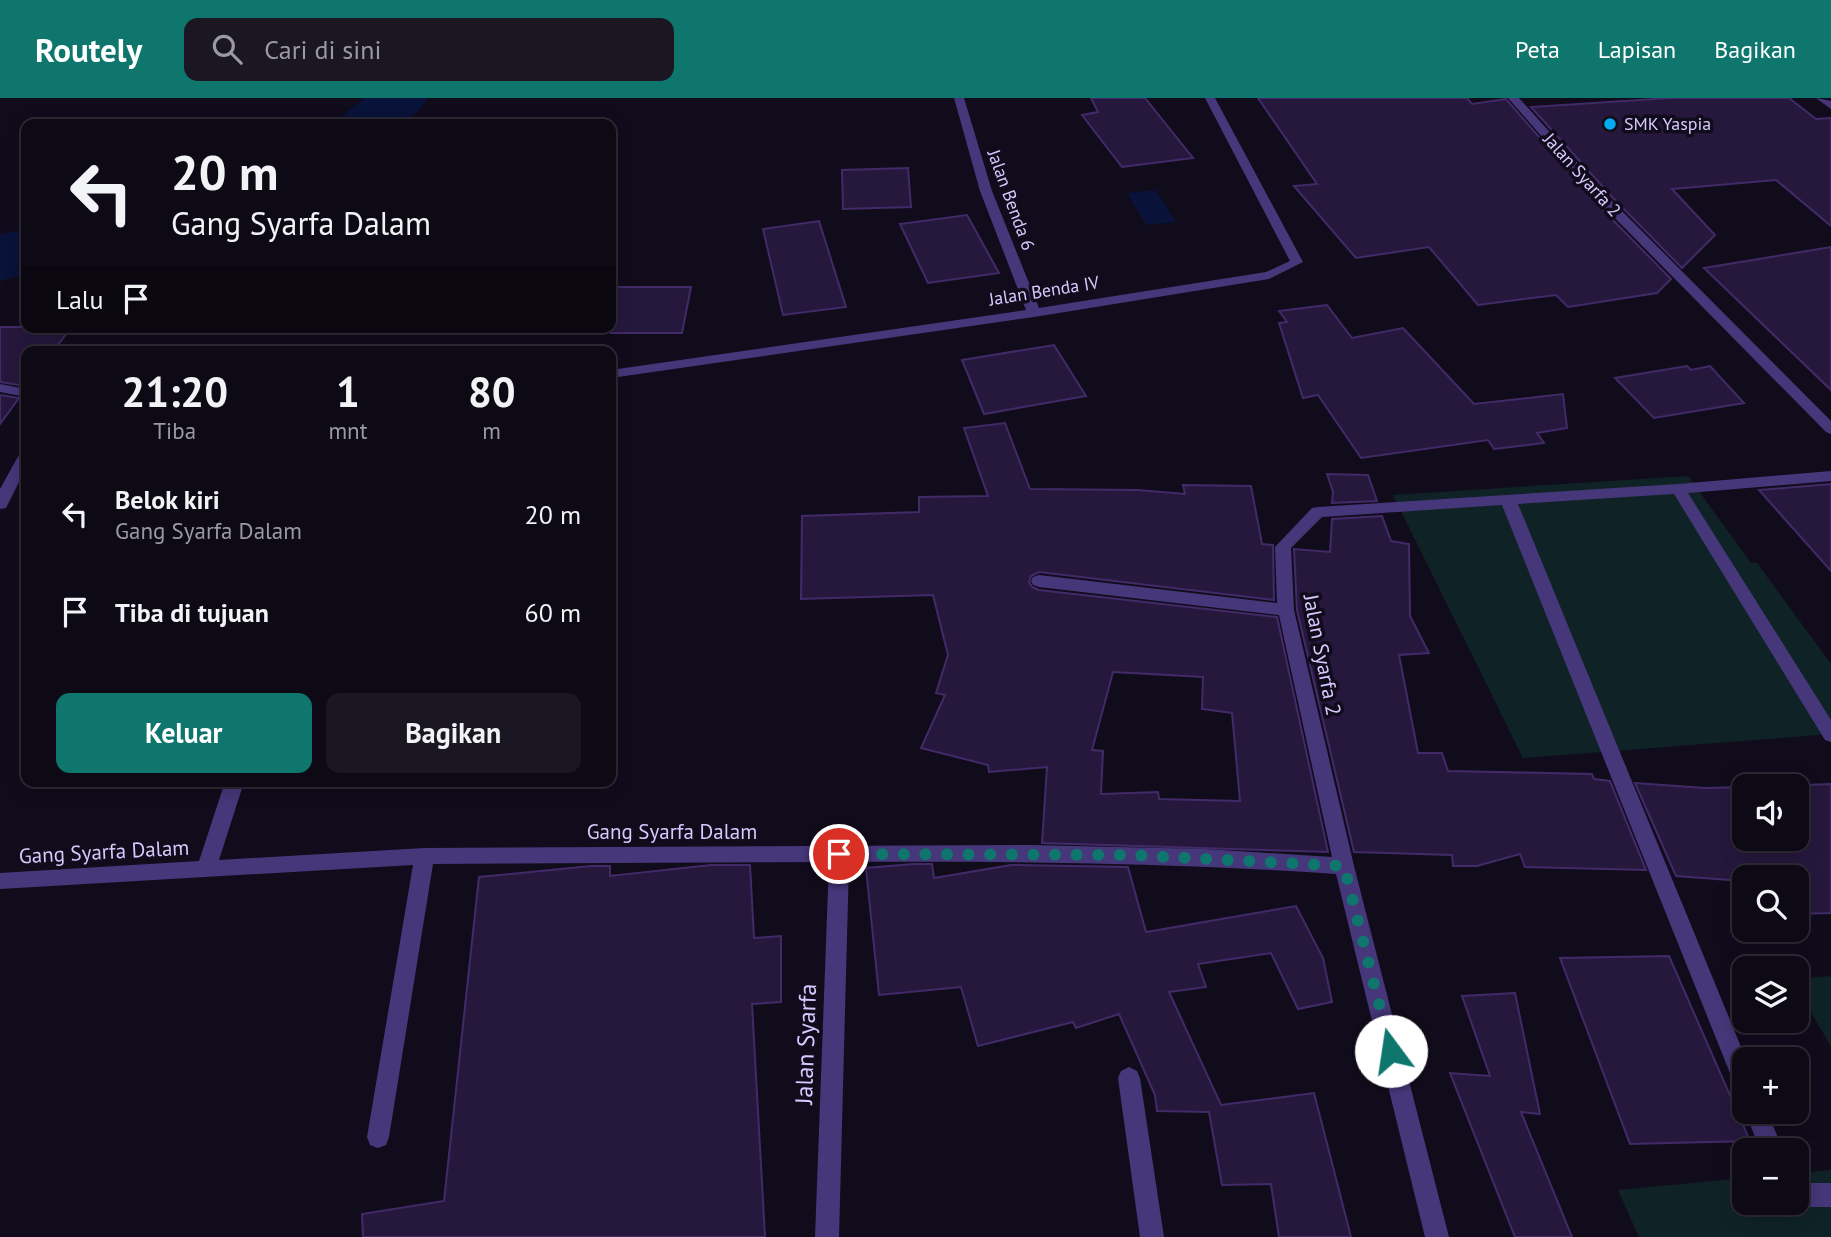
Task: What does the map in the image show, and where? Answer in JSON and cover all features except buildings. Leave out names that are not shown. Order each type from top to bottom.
[{"type":"street","name":"Jalan Benda 6","points":[[959,98],[986,191],[1034,313]]},
{"type":"street","name":"Jalan Benda IV","points":[[616,373],[1034,313],[1269,275],[1297,262],[1210,98]]},
{"type":"street","name":"Jalan Syarfa 2","points":[[1513,98],[1606,202],[1831,429]]},
{"type":"street","points":[[1821,98],[1831,106]]},
{"type":"street","points":[[0,387],[21,392]]},
{"type":"street","points":[[0,504],[21,464]]},
{"type":"street","name":"Jalan Syarfa 2","points":[[1437,1237],[1344,866],[1286,610],[1283,547],[1318,512],[1678,489],[1831,476]]},
{"type":"street","points":[[1678,489],[1831,735]]},
{"type":"street","points":[[1508,500],[1732,1051]]},
{"type":"street","points":[[1039,581],[1286,610]]},
{"type":"street","points":[[206,869],[232,787]]},
{"type":"street","name":"Jalan Syarfa","points":[[827,1237],[839,854]]},
{"type":"street","name":"Gang Syarfa Dalam","points":[[0,881],[424,856],[1138,855],[1344,866]]},
{"type":"street","points":[[378,1138],[424,856]]},
{"type":"street","points":[[1129,1078],[1152,1237]]},
{"type":"street","points":[[1809,1195],[1831,1195]]},
{"type":"green space","points":[[1688,476],[1751,563],[1757,563],[1831,664],[1831,734],[1523,758],[1393,495]]},
{"type":"green space","points":[[1831,976],[1831,1046],[1809,1009],[1809,978]]},
{"type":"green space","points":[[1831,1170],[1831,1237],[1639,1237],[1618,1190],[1732,1179],[1732,1215],[1809,1215],[1809,1172]]},
{"type":"water","points":[[1156,190],[1176,222],[1146,225],[1127,193]]},
{"type":"waterway","points":[[373,119],[400,98]]},
{"type":"waterway","points":[[0,261],[21,250]]},
{"type":"place","name":"SMK Yaspia","points":[[1610,124]]},
{"type":"route","points":[[839,854],[1131,855],[1344,866],[1391,1051]]}]
